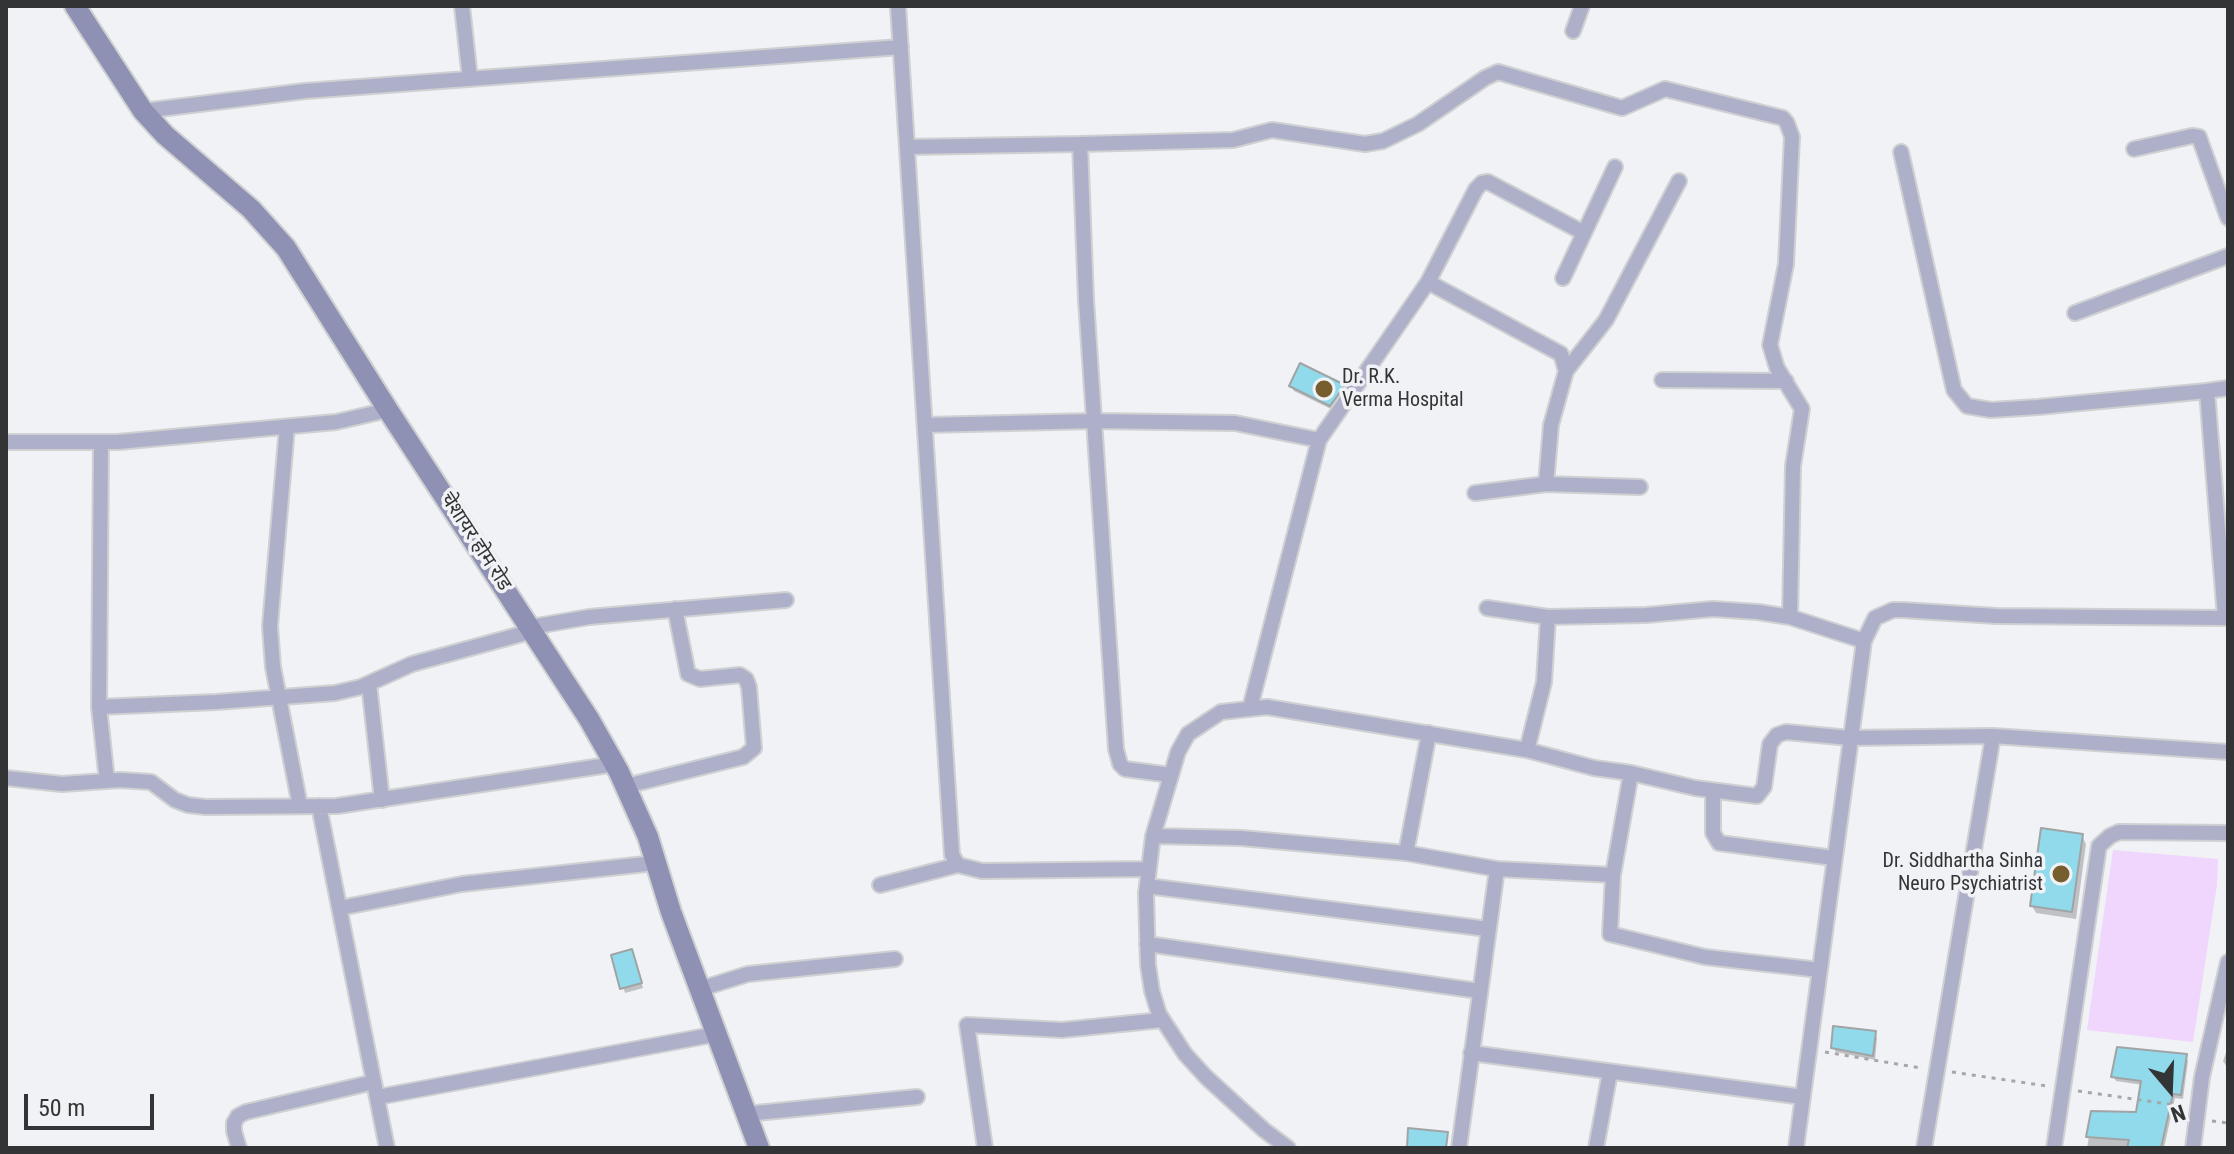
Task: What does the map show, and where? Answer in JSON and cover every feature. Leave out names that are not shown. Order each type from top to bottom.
[{"type":"street","name":"चेशायर होम रोड","points":[[75,6],[143,111],[165,135],[272,229],[532,629],[615,764],[648,837],[759,1148]]},
{"type":"street","points":[[462,6],[470,79]]},
{"type":"street","points":[[898,6],[950,836],[952,855],[958,865]]},
{"type":"street","points":[[1573,31],[1582,6]]},
{"type":"street","points":[[143,111],[270,94],[901,47]]},
{"type":"street","points":[[907,147],[1239,140],[1272,130],[1365,144],[1383,141],[1418,124],[1498,72],[1618,107],[1630,107],[1665,89],[1773,114],[1787,123],[1792,137],[1786,264],[1771,334],[1773,359],[1802,409],[1793,466],[1790,617]]},
{"type":"street","points":[[2134,149],[2199,137],[2228,218]]},
{"type":"street","points":[[1080,144],[1094,421],[1117,757],[1125,769],[1171,775]]},
{"type":"street","points":[[1901,152],[1951,379],[1960,400],[1967,406],[1991,410],[2022,408],[2228,388]]},
{"type":"street","points":[[1563,278],[1615,167]]},
{"type":"street","points":[[1546,484],[1551,425],[1566,371],[1606,320],[1679,181]]},
{"type":"street","points":[[1250,708],[1319,440],[1428,282],[1476,189],[1485,182],[1584,233]]},
{"type":"street","points":[[2075,313],[2228,256]]},
{"type":"street","points":[[1428,282],[1557,349],[1563,357],[1566,371]]},
{"type":"street","points":[[1662,380],[1786,381]]},
{"type":"street","points":[[1796,1148],[1864,641],[1875,618],[1893,610],[1996,616],[2227,618],[2223,520],[2213,461],[2207,391]]},
{"type":"street","points":[[6,442],[101,442],[287,427],[336,422],[388,410]]},
{"type":"street","points":[[925,425],[1094,421],[1235,423],[1319,440]]},
{"type":"street","points":[[287,427],[270,626],[273,667],[300,806]]},
{"type":"street","points":[[101,442],[99,707],[107,781]]},
{"type":"street","points":[[2213,461],[2228,458]]},
{"type":"street","points":[[1475,493],[1546,484],[1640,487]]},
{"type":"street","points":[[99,707],[335,693],[369,684],[412,664],[532,629],[589,617],[786,600]]},
{"type":"street","points":[[1487,608],[1548,617],[1646,615],[1713,609],[1790,617],[1864,641]]},
{"type":"street","points":[[626,786],[743,757],[754,748],[746,679],[740,675],[700,679],[688,674],[675,609]]},
{"type":"street","points":[[1527,750],[1544,682],[1548,617]]},
{"type":"street","points":[[369,684],[382,800]]},
{"type":"street","points":[[1288,1148],[1264,1130],[1185,1054],[1162,1020],[1152,991],[1147,944],[1147,886],[1153,836],[1178,752],[1188,734],[1221,712],[1267,707],[1527,750],[1594,768],[1713,791],[1759,795],[1764,787],[1770,744],[1782,733],[1850,738],[1993,736],[2228,752]]},
{"type":"street","points":[[1406,853],[1429,733]]},
{"type":"street","points":[[1924,1148],[1993,736]]},
{"type":"street","points":[[6,778],[62,784],[151,782],[175,800],[197,806],[319,806],[382,800],[615,764]]},
{"type":"street","points":[[1631,773],[1613,875],[1610,934],[1705,957],[1820,970]]},
{"type":"street","points":[[1713,791],[1713,833],[1719,843],[1834,858]]},
{"type":"street","points":[[319,806],[387,1148]]},
{"type":"street","points":[[2054,1148],[2099,846],[2119,832],[2228,833]]},
{"type":"street","points":[[1153,836],[1241,838],[1406,853],[1497,869],[1613,875]]},
{"type":"street","points":[[340,908],[462,884],[655,863]]},
{"type":"street","points":[[880,885],[958,865],[982,871],[1149,869]]},
{"type":"street","points":[[1459,1148],[1497,869]]},
{"type":"street","points":[[1147,886],[1488,929]]},
{"type":"street","points":[[1147,944],[1479,991]]},
{"type":"street","points":[[700,989],[748,974],[895,959]]},
{"type":"street","points":[[2193,1148],[2197,1108],[2228,962]]},
{"type":"street","points":[[985,1148],[967,1025],[1062,1030],[1162,1020]]},
{"type":"street","points":[[378,1097],[717,1034]]},
{"type":"street","points":[[1471,1053],[1803,1097]]},
{"type":"street","points":[[1596,1148],[1610,1072]]},
{"type":"street","points":[[239,1148],[234,1123],[238,1116],[246,1112],[374,1082]]},
{"type":"street","points":[[746,1114],[917,1097]]},
{"type":"path","points":[[2065,1089],[2197,1108]]},
{"type":"shaded area","points":[[2113,850],[2218,859],[2217,885],[2193,1042],[2087,1030]]},
{"type":"building","points":[[1300,363],[1345,385],[1330,406],[1289,386]]},
{"type":"building","points":[[2041,828],[2083,834],[2072,912],[2030,906]]},
{"type":"building","points":[[632,949],[642,983],[620,989],[611,955]]},
{"type":"building","points":[[1833,1026],[1876,1031],[1873,1056],[1831,1048]]},
{"type":"building","points":[[2117,1047],[2187,1054],[2181,1095],[2173,1094],[2161,1148],[2127,1148],[2129,1140],[2086,1137],[2091,1111],[2136,1112],[2141,1081],[2111,1077]]},
{"type":"building","points":[[1408,1128],[1448,1132],[1446,1148],[1407,1148]]},
{"type":"place","name":"Dr. R.K. Verma Hospital","points":[[1324,389]]},
{"type":"place","name":"Dr. Siddhartha Sinha Neuro Psychiatrist","points":[[2061,874]]}]
